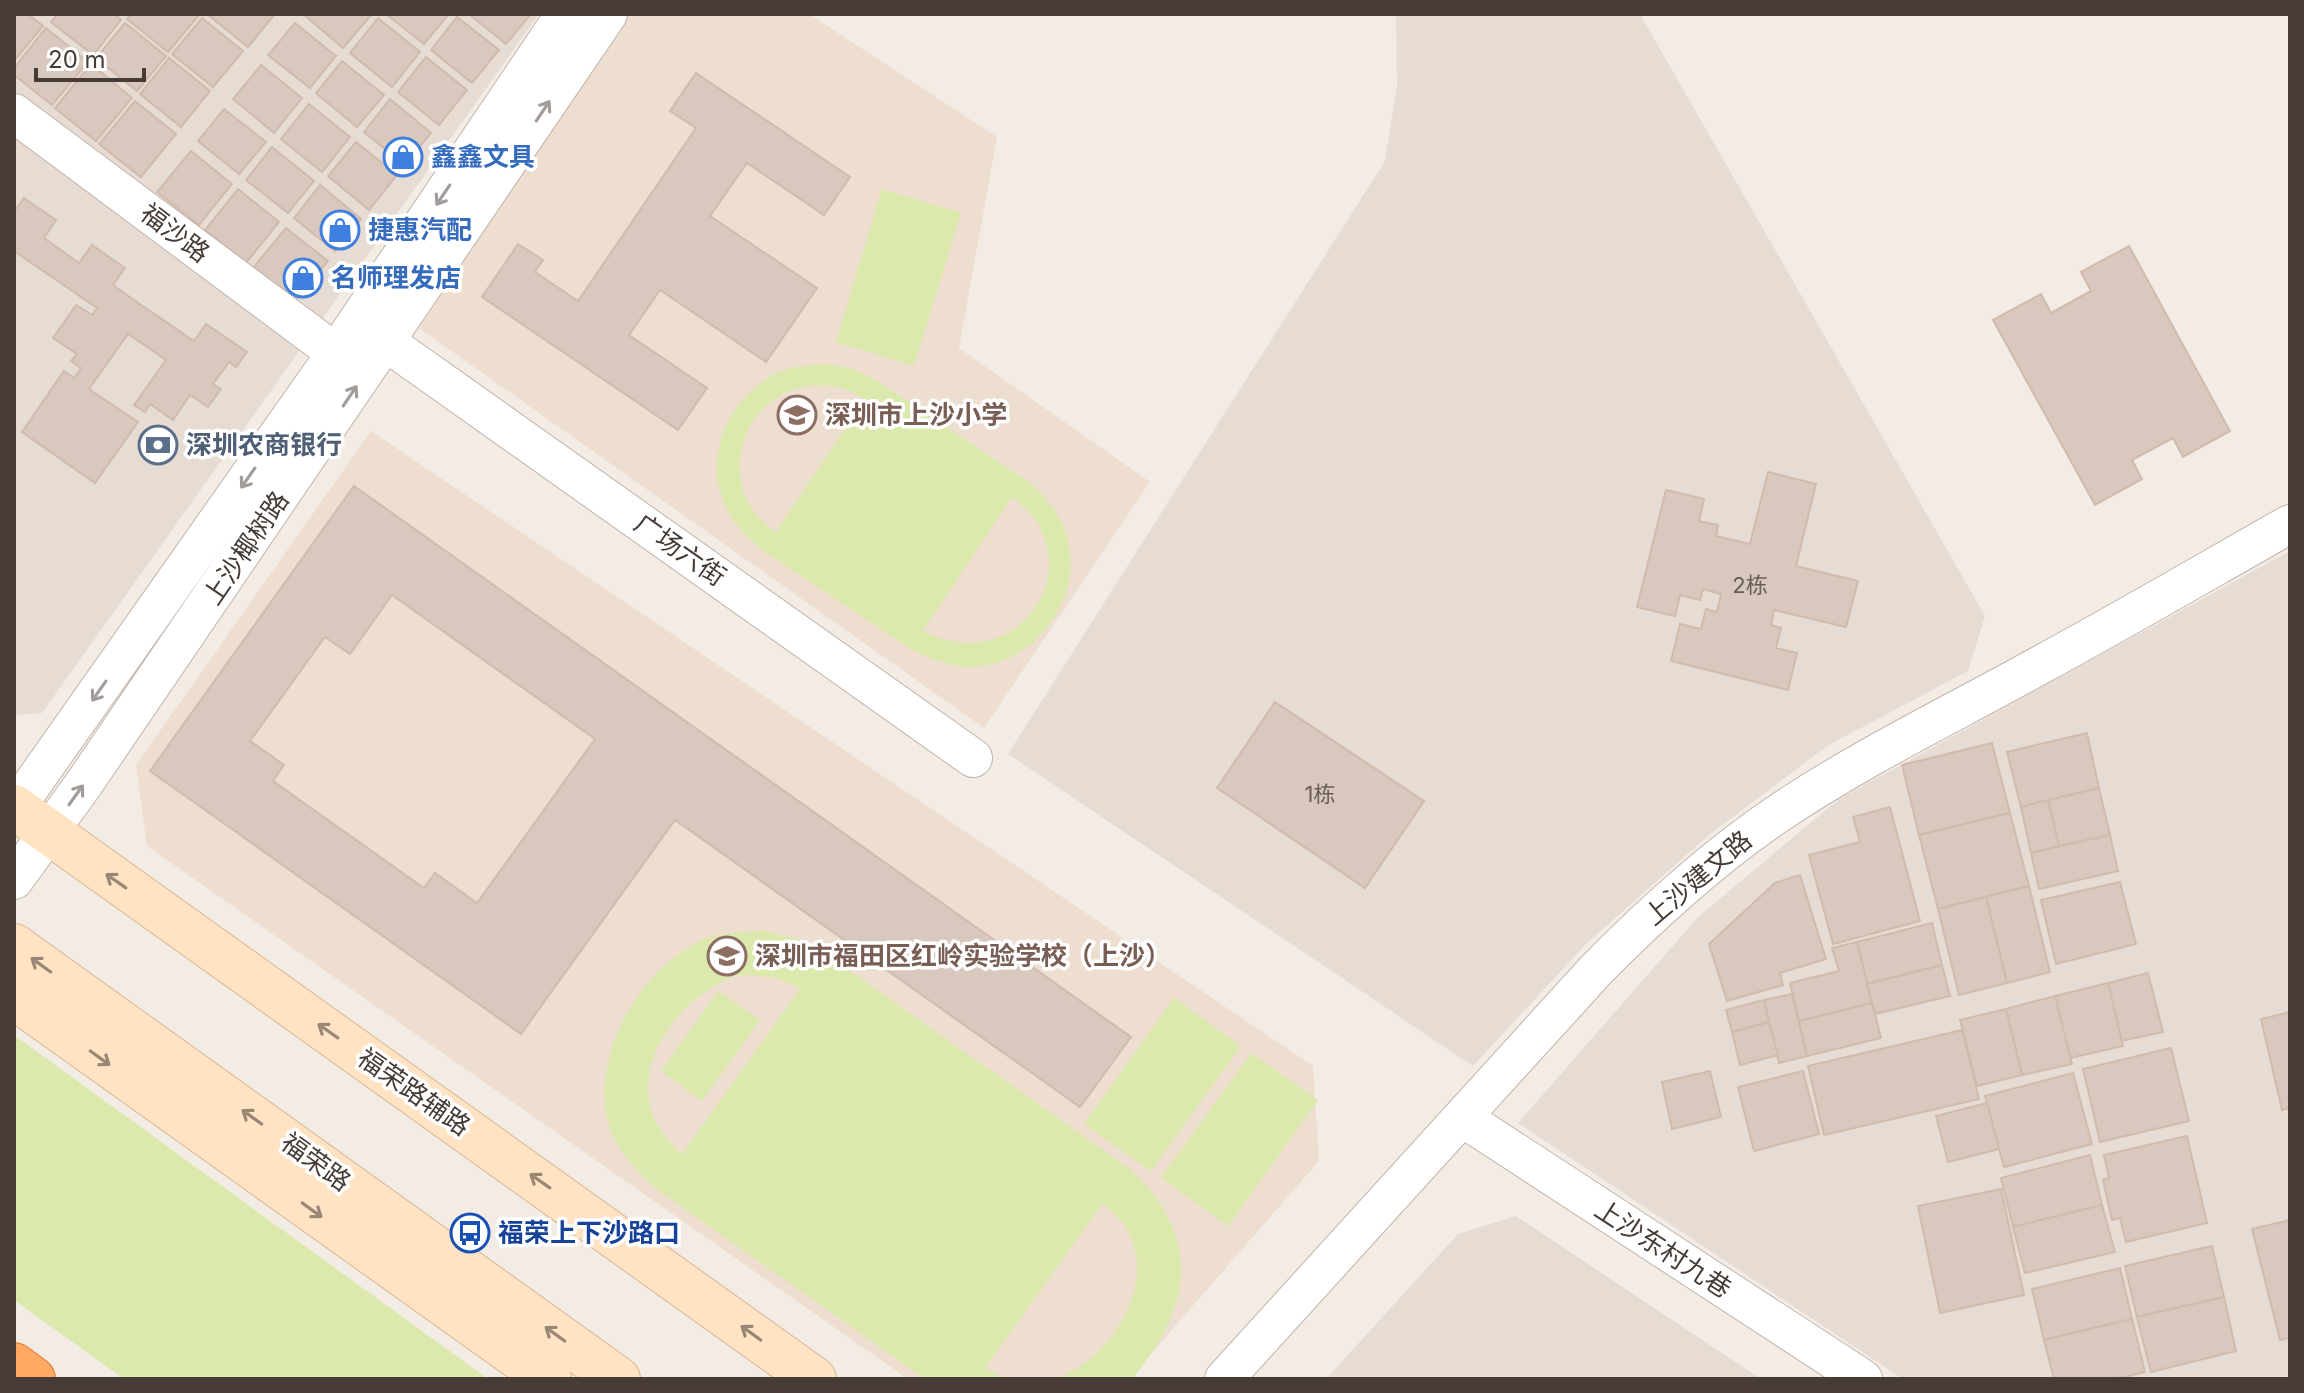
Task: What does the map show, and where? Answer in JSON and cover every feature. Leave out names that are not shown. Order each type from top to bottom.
[{"type":"highway","points":[[14,1365],[33,1379]]},
{"type":"main road","name":"福荣路辅路","points":[[23,815],[814,1379]]},
{"type":"main road","name":"福荣路","points":[[14,946],[618,1379]]},
{"type":"main road","name":"福荣路","points":[[14,997],[549,1379]]},
{"type":"street","name":"上沙椰树路","points":[[14,880],[23,815],[565,14]]},
{"type":"street","name":"上沙椰树路","points":[[23,815],[386,342],[608,14]]},
{"type":"street","name":"福沙路","points":[[14,113],[336,353]]},
{"type":"street","name":"广场六街","points":[[386,342],[973,758]]},
{"type":"street","name":"上沙建文路","points":[[1224,1379],[1595,971],[1657,908],[1715,861],[1778,814],[1840,774],[2290,524]]},
{"type":"street","name":"上沙东村九巷","points":[[1463,1118],[1863,1379]]},
{"type":"shaded area","points":[[14,14],[539,14],[42,713],[14,715]]},
{"type":"shaded area","name":"深圳市上沙小学","points":[[623,14],[809,14],[997,137],[959,348],[1150,482],[984,728],[419,328]]},
{"type":"shaded area","points":[[1396,14],[1640,14],[1985,616],[1968,671],[1827,746],[1709,835],[1586,944],[1473,1066],[1008,754],[1385,161],[1397,86]]},
{"type":"shaded area","name":"深圳市福田区红岭实验学校（上沙）","points":[[371,431],[1313,1066],[1319,1161],[1129,1379],[908,1379],[147,846],[136,765]]},
{"type":"shaded area","points":[[2290,551],[2290,1379],[1903,1379],[1518,1123],[1698,917],[1839,799]]},
{"type":"shaded area","points":[[1516,1216],[1761,1379],[1326,1379],[1458,1234]]},
{"type":"green space","points":[[882,189],[961,213],[914,366],[836,342]]},
{"type":"green space","points":[[827,364],[853,369],[876,380],[1026,480],[1053,508],[1063,525],[1069,545],[1070,569],[1066,592],[1057,614],[1025,648],[1005,659],[982,666],[958,666],[923,655],[762,550],[736,524],[721,494],[717,474],[722,435],[731,417],[756,386],[773,375],[793,368]],"holes":[[[809,386],[846,389],[865,399],[775,533],[752,510],[747,500],[740,470],[744,440],[759,414],[783,394]],[[1012,497],[1036,522],[1048,550],[1047,578],[1037,605],[1018,626],[991,640],[959,642],[923,631]]]},
{"type":"green space","points":[[764,931],[797,939],[823,952],[1130,1169],[1154,1195],[1170,1220],[1179,1246],[1181,1272],[1177,1299],[1167,1325],[1132,1379],[1056,1379],[1093,1357],[1122,1322],[1131,1301],[1137,1258],[1131,1237],[1103,1203],[985,1368],[1006,1379],[925,1379],[655,1188],[637,1171],[616,1141],[605,1106],[609,1058],[628,1011],[659,971],[698,942],[722,934]],"holes":[[[739,975],[778,979],[800,989],[682,1154],[661,1132],[651,1111],[648,1083],[652,1062],[660,1042],[686,1007],[721,982]]]},
{"type":"green space","points":[[718,991],[760,1020],[702,1101],[661,1071]]},
{"type":"green space","points":[[1174,998],[1241,1046],[1151,1171],[1084,1124]]},
{"type":"green space","points":[[14,1035],[488,1379],[124,1379],[14,1300]]},
{"type":"green space","points":[[1251,1053],[1318,1100],[1228,1226],[1161,1178]]},
{"type":"building","points":[[14,14],[28,14],[43,26],[14,61]]},
{"type":"building","points":[[58,14],[114,14],[121,20],[93,55],[51,22]]},
{"type":"building","points":[[131,14],[199,15],[168,52],[127,19]]},
{"type":"building","points":[[207,14],[275,14],[248,47]]},
{"type":"building","points":[[303,14],[372,14],[343,48]]},
{"type":"building","points":[[386,14],[449,14],[424,44]]},
{"type":"building","points":[[469,14],[531,14],[506,44]]},
{"type":"building","points":[[457,17],[499,50],[472,83],[431,50]]},
{"type":"building","points":[[202,18],[243,51],[213,87],[172,54]]},
{"type":"building","points":[[378,18],[420,52],[392,87],[350,53]]},
{"type":"building","points":[[125,23],[166,56],[137,91],[96,58]]},
{"type":"building","points":[[295,23],[336,56],[310,88],[268,55]]},
{"type":"building","points":[[46,28],[88,62],[52,105],[14,75],[14,68]]},
{"type":"building","points":[[426,57],[467,90],[439,125],[398,92]]},
{"type":"building","points":[[169,58],[210,91],[181,127],[140,94]]},
{"type":"building","points":[[342,61],[384,95],[357,127],[316,93]]},
{"type":"building","points":[[91,64],[132,98],[96,141],[55,108]]},
{"type":"building","points":[[261,65],[302,98],[274,133],[233,99]]},
{"type":"building","points":[[696,73],[850,177],[824,215],[747,163],[710,216],[817,288],[766,362],[660,290],[629,335],[707,388],[678,430],[482,297],[518,244],[543,260],[535,272],[578,301],[696,128],[670,111]]},
{"type":"building","points":[[390,99],[431,133],[405,165],[364,132]]},
{"type":"building","points":[[135,101],[176,134],[141,177],[99,144]]},
{"type":"building","points":[[309,104],[350,137],[322,172],[281,139]]},
{"type":"building","points":[[224,109],[266,142],[239,174],[198,141]]},
{"type":"building","points":[[356,142],[397,175],[369,210],[328,176]]},
{"type":"building","points":[[272,147],[314,181],[288,213],[246,180]]},
{"type":"building","points":[[191,151],[232,184],[199,225],[157,192]]},
{"type":"building","points":[[320,185],[361,219],[335,251],[294,218]]},
{"type":"building","points":[[238,189],[279,222],[246,263],[205,230]]},
{"type":"building","points":[[24,198],[56,220],[44,238],[79,263],[92,245],[125,268],[113,285],[131,298],[194,341],[206,324],[247,352],[236,367],[229,362],[213,384],[221,389],[208,407],[190,395],[173,420],[150,404],[145,412],[134,405],[166,360],[128,334],[89,389],[138,422],[95,483],[22,432],[64,371],[74,378],[81,368],[71,361],[77,354],[53,338],[76,305],[92,315],[97,308],[14,251],[14,212]]},
{"type":"building","points":[[286,228],[328,261],[294,302],[252,269]]},
{"type":"building","points":[[2129,246],[2230,431],[2183,457],[2173,438],[2132,460],[2142,479],[2095,505],[1993,320],[2041,294],[2051,313],[2091,291],[2081,272]]},
{"type":"building","points":[[1768,472],[1816,484],[1796,566],[1858,581],[1846,627],[1774,610],[1771,625],[1781,628],[1776,648],[1797,653],[1788,690],[1671,661],[1680,624],[1701,629],[1706,609],[1717,612],[1721,594],[1703,589],[1700,600],[1680,595],[1675,616],[1637,607],[1666,490],[1704,499],[1699,521],[1718,525],[1716,536],[1750,544]]},
{"type":"building","points":[[354,486],[1131,1037],[1080,1107],[675,820],[521,1034],[150,771]],"holes":[[[392,595],[595,739],[477,903],[435,873],[424,888],[273,781],[284,765],[250,741],[325,637],[350,654]]]},
{"type":"building","points":[[1275,702],[1424,801],[1365,888],[1217,788]]},
{"type":"building","points":[[2087,733],[2099,788],[2021,807],[2007,752]]},
{"type":"building","points":[[1992,743],[2010,813],[1919,835],[1902,765]]},
{"type":"building","points":[[2099,788],[2110,835],[2059,846],[2048,800]]},
{"type":"building","points":[[2048,800],[2059,846],[2031,853],[2021,807]]},
{"type":"building","points":[[1890,807],[1920,921],[1833,944],[1809,855],[1860,842],[1853,817]]},
{"type":"building","points":[[2010,813],[2029,886],[1938,909],[1919,835]]},
{"type":"building","points":[[2110,835],[2118,871],[2039,889],[2031,853]]},
{"type":"building","points":[[1800,875],[1826,959],[1780,973],[1783,985],[1727,1001],[1709,944],[1775,883]]},
{"type":"building","points":[[2120,882],[2136,944],[2056,964],[2041,900]]},
{"type":"building","points":[[2029,886],[2050,972],[2007,983],[1986,897]]},
{"type":"building","points":[[1986,897],[2007,983],[1959,995],[1938,909]]},
{"type":"building","points":[[1932,923],[1942,965],[1867,984],[1857,942]]},
{"type":"building","points":[[1857,942],[1872,1003],[1799,1021],[1790,983],[1839,971],[1832,948]]},
{"type":"building","points":[[1942,965],[1950,996],[1875,1014],[1867,984]]},
{"type":"building","points":[[2148,973],[2163,1032],[2121,1041],[2108,983]]},
{"type":"building","points":[[2108,983],[2123,1046],[2070,1058],[2055,996]]},
{"type":"building","points":[[1792,994],[1807,1056],[1779,1063],[1764,1000]]},
{"type":"building","points":[[2055,996],[2072,1064],[2022,1075],[2006,1009]]},
{"type":"building","points":[[1764,1000],[1769,1022],[1732,1032],[1726,1010]]},
{"type":"building","points":[[1872,1003],[1881,1038],[1807,1056],[1799,1021]]},
{"type":"building","points":[[2006,1009],[2022,1075],[1977,1086],[1960,1020]]},
{"type":"building","points":[[2290,1012],[2290,1108],[2282,1110],[2261,1019]]},
{"type":"building","points":[[1769,1022],[1778,1055],[1740,1065],[1732,1032]]},
{"type":"building","points":[[1962,1030],[1979,1099],[1824,1135],[1808,1066]]},
{"type":"building","points":[[2171,1048],[2189,1121],[2100,1142],[2083,1069]]},
{"type":"building","points":[[1710,1071],[1721,1117],[1672,1129],[1662,1082]]},
{"type":"building","points":[[1803,1071],[1819,1134],[1754,1151],[1738,1087]]},
{"type":"building","points":[[2073,1073],[2092,1144],[2004,1167],[1985,1096]]},
{"type":"building","points":[[1987,1103],[1999,1149],[1948,1162],[1936,1116]]},
{"type":"building","points":[[2187,1136],[2207,1223],[2126,1242],[2120,1218],[2112,1220],[2103,1180],[2109,1178],[2104,1155]]},
{"type":"building","points":[[2090,1155],[2102,1205],[2013,1227],[2001,1178]]},
{"type":"building","points":[[2001,1189],[2024,1295],[1940,1313],[1918,1206]]},
{"type":"building","points":[[2102,1205],[2115,1252],[2025,1273],[2013,1227]]},
{"type":"building","points":[[2290,1220],[2290,1338],[2280,1340],[2252,1229]]},
{"type":"building","points":[[2212,1246],[2224,1297],[2137,1317],[2125,1266]]},
{"type":"building","points":[[2120,1268],[2132,1319],[2044,1340],[2032,1289]]},
{"type":"building","points":[[2224,1297],[2236,1351],[2151,1372],[2137,1317]]},
{"type":"building","points":[[2132,1319],[2145,1372],[2115,1379],[2054,1379],[2044,1340]]},
{"type":"place","name":"鑫鑫文具","points":[[403,157]]},
{"type":"place","name":"捷惠汽配","points":[[340,230]]},
{"type":"place","name":"名师理发店","points":[[303,278]]},
{"type":"place","name":"深圳市上沙小学","points":[[797,415]]},
{"type":"place","name":"深圳农商银行","points":[[158,445]]},
{"type":"place","name":"深圳市福田区红岭实验学校（上沙）","points":[[727,956]]},
{"type":"place","name":"福荣上下沙路口","points":[[470,1233]]}]
